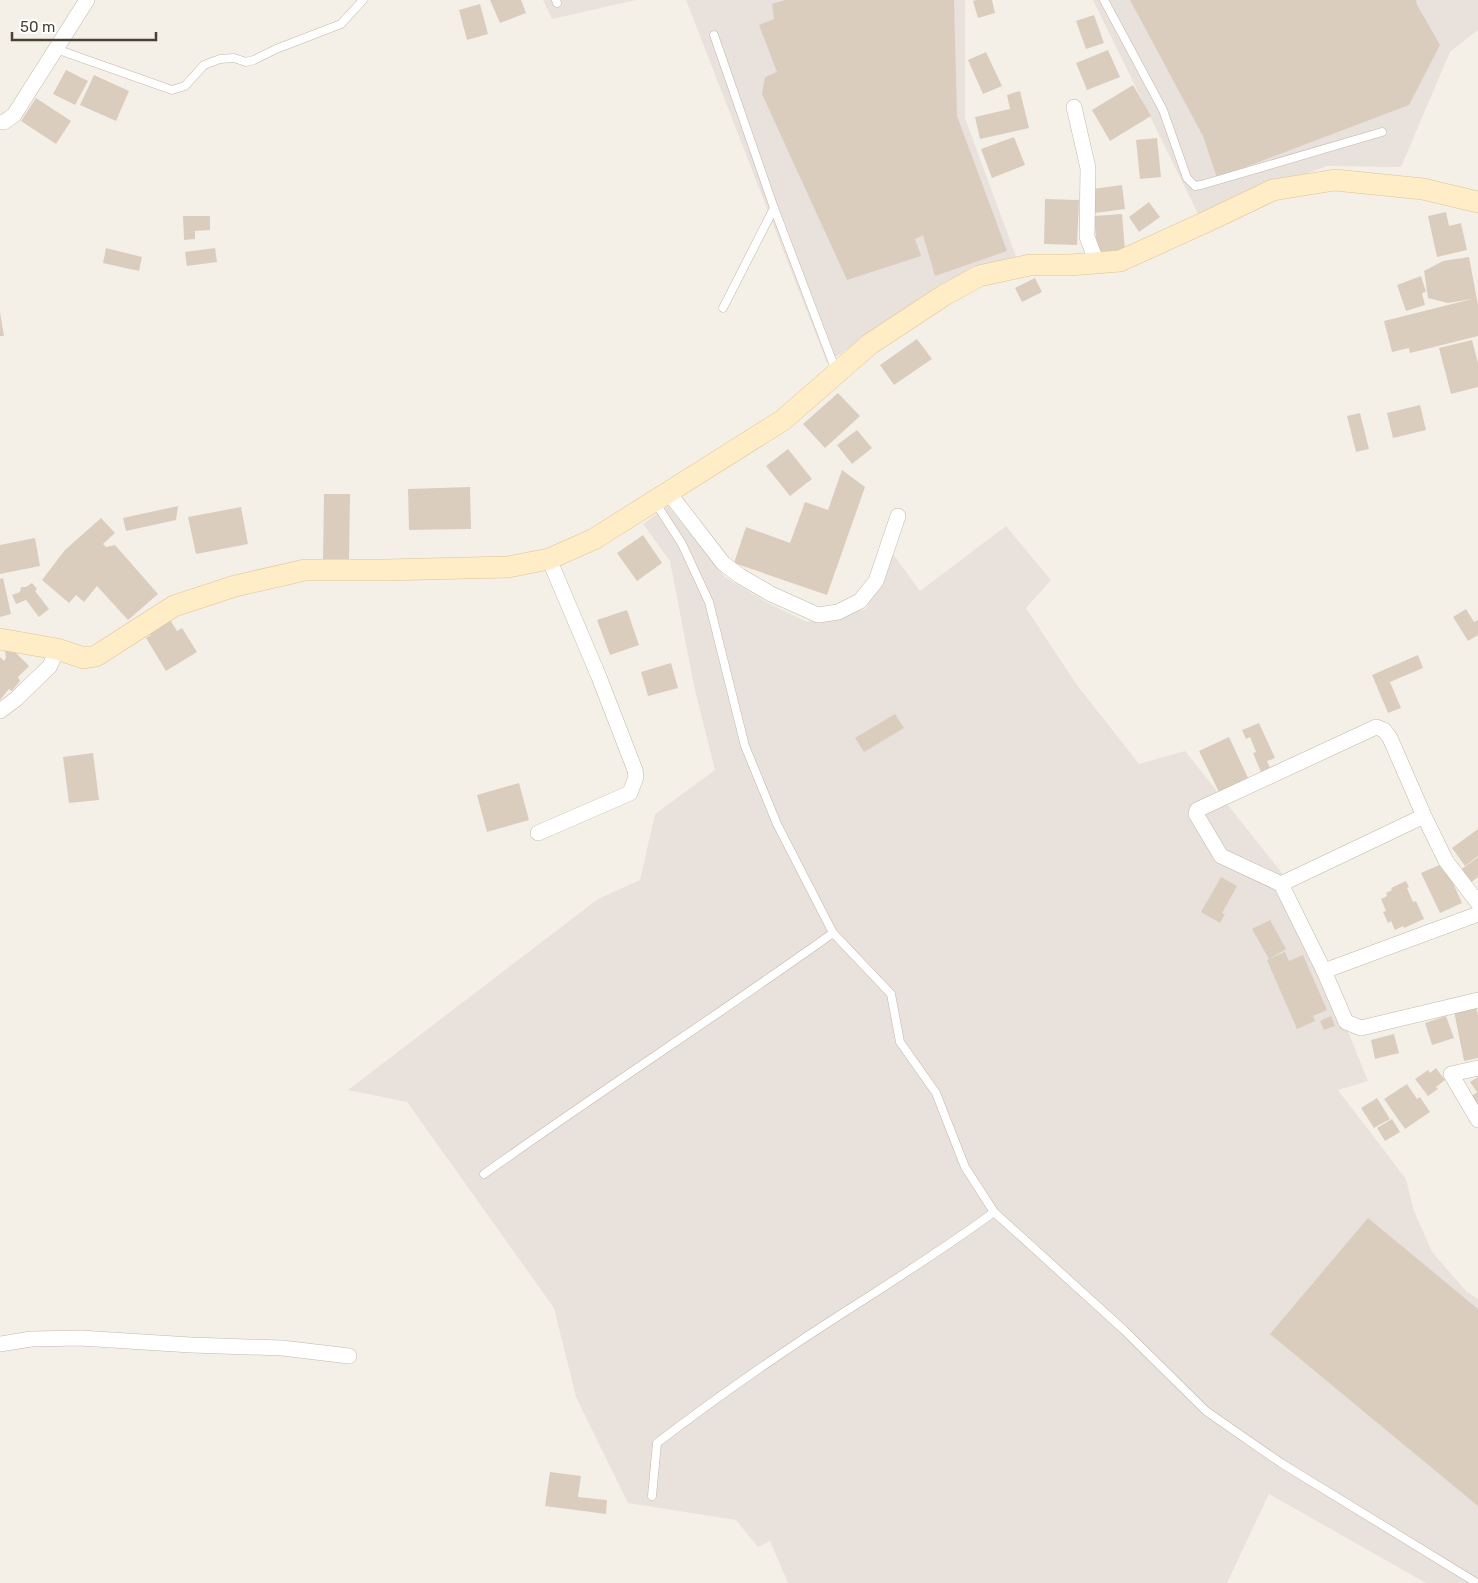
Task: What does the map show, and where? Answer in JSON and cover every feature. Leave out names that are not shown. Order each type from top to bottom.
[{"type":"street","points":[[0,122],[4,122],[14,115],[87,0]]},
{"type":"street","points":[[1074,106],[1088,168],[1087,236],[1097,263]]},
{"type":"street","points":[[0,639],[57,649],[84,658],[96,656],[174,606],[235,586],[305,570],[508,567],[549,558],[594,539],[783,420],[870,344],[943,296],[979,276],[1030,265],[1120,261],[1273,190],[1335,180],[1422,189],[1478,202]]},
{"type":"street","points":[[662,497],[723,563],[740,576],[771,594],[818,615],[838,612],[860,601],[876,581],[898,516]]},
{"type":"street","points":[[538,833],[630,793],[636,777],[636,770],[549,558]]},
{"type":"street","points":[[0,711],[16,700],[50,666],[57,649]]},
{"type":"street","points":[[1478,903],[1446,861],[1390,738],[1384,730],[1376,727],[1197,810],[1196,817],[1221,856],[1281,884],[1324,971],[1346,1022],[1361,1028],[1478,1000]]},
{"type":"street","points":[[1281,884],[1424,816]]},
{"type":"street","points":[[1324,971],[1478,914]]},
{"type":"street","points":[[1478,1068],[1451,1074],[1478,1120]]},
{"type":"street","points":[[0,1344],[31,1339],[80,1338],[191,1345],[282,1348],[349,1356]]},
{"type":"lane","points":[[56,49],[172,90],[185,86],[204,65],[220,59],[234,58],[246,62],[254,60],[276,49],[341,24],[363,0]]},
{"type":"lane","points":[[1104,0],[1163,110],[1186,178],[1195,186],[1382,132]]},
{"type":"lane","points":[[714,35],[774,208],[837,373]]},
{"type":"lane","points":[[724,308],[774,208]]},
{"type":"lane","points":[[662,497],[709,602],[745,746],[777,824],[833,933],[891,994],[900,1042],[936,1093],[965,1167],[994,1212],[1124,1330],[1206,1411],[1281,1462],[1477,1583]]},
{"type":"lane","points":[[484,1174],[833,933]]},
{"type":"lane","points":[[652,1496],[658,1442],[719,1396],[801,1340],[952,1244],[994,1212]]},
{"type":"shaded area","points":[[543,0],[636,0],[552,19]]},
{"type":"shaded area","points":[[686,0],[965,0],[965,118],[1018,262],[933,289],[827,363]]},
{"type":"shaded area","points":[[1093,0],[1478,0],[1478,30],[1450,52],[1401,167],[1327,166],[1198,214]]},
{"type":"shaded area","points":[[668,506],[725,577],[766,602],[807,622],[866,609],[893,554],[920,591],[1006,526],[1051,580],[1026,608],[1077,685],[1139,764],[1185,751],[1286,878],[1368,1081],[1338,1090],[1406,1179],[1414,1211],[1432,1252],[1467,1292],[1478,1299],[1478,1583],[1426,1583],[1269,1494],[1227,1583],[788,1583],[770,1541],[758,1547],[736,1520],[628,1503],[576,1397],[554,1308],[407,1102],[348,1090],[598,899],[640,880],[655,814],[715,770],[694,686],[670,561],[643,524]]},
{"type":"building","points":[[490,0],[521,0],[526,13],[500,23]]},
{"type":"building","points":[[785,0],[954,0],[957,116],[1007,251],[935,276],[923,235],[915,239],[921,256],[847,280],[762,94],[765,77],[777,72],[759,25],[774,19],[772,4]]},
{"type":"building","points":[[992,0],[995,13],[978,18],[973,1]]},
{"type":"building","points":[[1130,0],[1416,0],[1440,45],[1409,105],[1217,178],[1203,136]]},
{"type":"building","points":[[480,4],[488,34],[467,40],[459,10]]},
{"type":"building","points":[[1094,15],[1104,43],[1086,49],[1076,21]]},
{"type":"building","points":[[1108,50],[1120,77],[1087,90],[1076,63]]},
{"type":"building","points":[[986,52],[1002,86],[983,94],[968,60]]},
{"type":"building","points":[[66,70],[88,81],[75,105],[53,94]]},
{"type":"building","points":[[94,75],[129,91],[116,121],[80,105]]},
{"type":"building","points":[[1133,85],[1151,116],[1110,141],[1092,110]]},
{"type":"building","points":[[1020,91],[1029,128],[980,139],[975,117],[1010,109],[1007,95]]},
{"type":"building","points":[[36,98],[71,121],[56,144],[21,121]]},
{"type":"building","points":[[1014,137],[1025,165],[992,178],[981,149]]},
{"type":"building","points":[[1157,138],[1161,177],[1140,179],[1136,140]]},
{"type":"building","points":[[1122,185],[1125,209],[1095,213],[1092,189]]},
{"type":"building","points":[[1045,199],[1079,200],[1077,245],[1044,244]]},
{"type":"building","points":[[1149,202],[1160,217],[1139,232],[1129,217]]},
{"type":"building","points":[[1446,212],[1449,226],[1461,223],[1467,250],[1437,257],[1428,216]]},
{"type":"building","points":[[1122,214],[1125,250],[1097,252],[1094,216]]},
{"type":"building","points":[[183,216],[210,216],[210,230],[195,231],[195,239],[184,240]]},
{"type":"building","points":[[106,248],[142,257],[139,271],[103,263]]},
{"type":"building","points":[[215,248],[217,262],[187,266],[185,252]]},
{"type":"building","points":[[1469,257],[1478,305],[1478,336],[1410,353],[1409,348],[1392,352],[1384,321],[1472,299],[1448,303],[1428,298],[1424,271],[1443,261]]},
{"type":"building","points":[[1421,276],[1426,292],[1422,293],[1425,305],[1406,311],[1397,285]]},
{"type":"building","points":[[1035,278],[1042,292],[1022,302],[1015,288]]},
{"type":"building","points":[[0,312],[4,336],[0,336]]},
{"type":"building","points":[[917,339],[932,359],[894,385],[880,365]]},
{"type":"building","points":[[1472,340],[1478,363],[1478,387],[1451,394],[1439,348]]},
{"type":"building","points":[[838,393],[860,416],[825,448],[803,424]]},
{"type":"building","points":[[1420,405],[1426,430],[1393,438],[1387,413]]},
{"type":"building","points":[[1360,413],[1369,449],[1356,452],[1347,416]]},
{"type":"building","points":[[857,430],[872,448],[852,464],[837,445]]},
{"type":"building","points":[[788,449],[812,479],[790,496],[766,466]]},
{"type":"building","points":[[842,470],[865,487],[827,595],[734,563],[746,527],[790,543],[805,502],[828,510]]},
{"type":"building","points":[[470,487],[471,529],[409,530],[408,489]]},
{"type":"building","points":[[324,494],[350,494],[349,561],[323,561]]},
{"type":"building","points":[[178,506],[176,520],[126,531],[123,518]]},
{"type":"building","points":[[241,507],[248,544],[196,554],[188,517]]},
{"type":"building","points":[[101,518],[115,533],[103,544],[106,547],[115,545],[158,594],[128,620],[97,586],[84,602],[76,595],[69,603],[42,580],[65,550]]},
{"type":"building","points":[[643,535],[662,563],[637,581],[617,553]]},
{"type":"building","points":[[35,538],[40,566],[0,574],[0,545]]},
{"type":"building","points":[[3,578],[11,614],[0,617],[0,579]]},
{"type":"building","points":[[32,583],[37,589],[35,591],[49,609],[39,617],[26,600],[16,604],[12,595],[20,592],[21,587],[26,587]]},
{"type":"building","points":[[1466,609],[1474,622],[1478,620],[1478,635],[1468,641],[1453,617]]},
{"type":"building","points":[[627,610],[639,645],[610,655],[597,620]]},
{"type":"building","points":[[167,615],[177,631],[182,628],[197,652],[166,671],[146,638],[151,635],[146,627]]},
{"type":"building","points":[[10,647],[29,666],[18,677],[20,681],[12,691],[9,689],[0,700],[0,657],[4,661],[6,658],[5,651]]},
{"type":"building","points":[[1418,655],[1423,668],[1390,682],[1401,708],[1388,713],[1372,675]]},
{"type":"building","points":[[671,663],[678,688],[648,696],[641,672]]},
{"type":"building","points":[[895,714],[904,728],[864,752],[855,738]]},
{"type":"building","points":[[1259,723],[1275,758],[1267,761],[1270,768],[1261,772],[1253,753],[1256,752],[1250,737],[1246,739],[1242,730]]},
{"type":"building","points":[[1229,737],[1248,778],[1219,792],[1199,751]]},
{"type":"building","points":[[93,753],[99,800],[69,803],[63,757]]},
{"type":"building","points":[[519,783],[529,820],[487,832],[477,795]]},
{"type":"building","points":[[1478,829],[1478,856],[1465,866],[1452,848]]},
{"type":"building","points":[[1478,857],[1478,877],[1469,884],[1459,871]]},
{"type":"building","points":[[1444,863],[1462,903],[1440,913],[1421,873]]},
{"type":"building","points":[[1221,877],[1237,886],[1222,913],[1225,914],[1220,923],[1201,912]]},
{"type":"building","points":[[1406,881],[1413,902],[1416,901],[1424,919],[1395,930],[1391,921],[1388,923],[1383,912],[1386,911],[1381,899],[1387,896],[1386,893],[1392,890],[1391,888]]},
{"type":"building","points":[[1270,920],[1286,949],[1269,959],[1252,929]]},
{"type":"building","points":[[1285,952],[1289,961],[1303,955],[1327,1010],[1313,1016],[1315,1021],[1297,1029],[1267,960]]},
{"type":"building","points":[[1476,1007],[1478,1015],[1478,1058],[1464,1061],[1454,1011]]},
{"type":"building","points":[[1331,1016],[1335,1026],[1324,1030],[1320,1021]]},
{"type":"building","points":[[1446,1016],[1454,1038],[1432,1045],[1425,1023]]},
{"type":"building","points":[[1394,1034],[1399,1053],[1375,1059],[1371,1040]]},
{"type":"building","points":[[1436,1068],[1445,1080],[1436,1087],[1438,1089],[1428,1096],[1415,1079],[1428,1070],[1430,1073]]},
{"type":"building","points":[[1478,1077],[1478,1105],[1472,1096],[1477,1092],[1470,1082]]},
{"type":"building","points":[[1407,1084],[1417,1099],[1420,1097],[1430,1112],[1405,1129],[1384,1099]]},
{"type":"building","points":[[1377,1098],[1390,1119],[1374,1128],[1361,1108]]},
{"type":"building","points":[[1392,1119],[1400,1132],[1385,1141],[1377,1128]]},
{"type":"building","points":[[1368,1218],[1478,1309],[1478,1506],[1270,1334]]},
{"type":"building","points":[[550,1472],[581,1476],[578,1497],[607,1500],[606,1514],[545,1506]]}]
